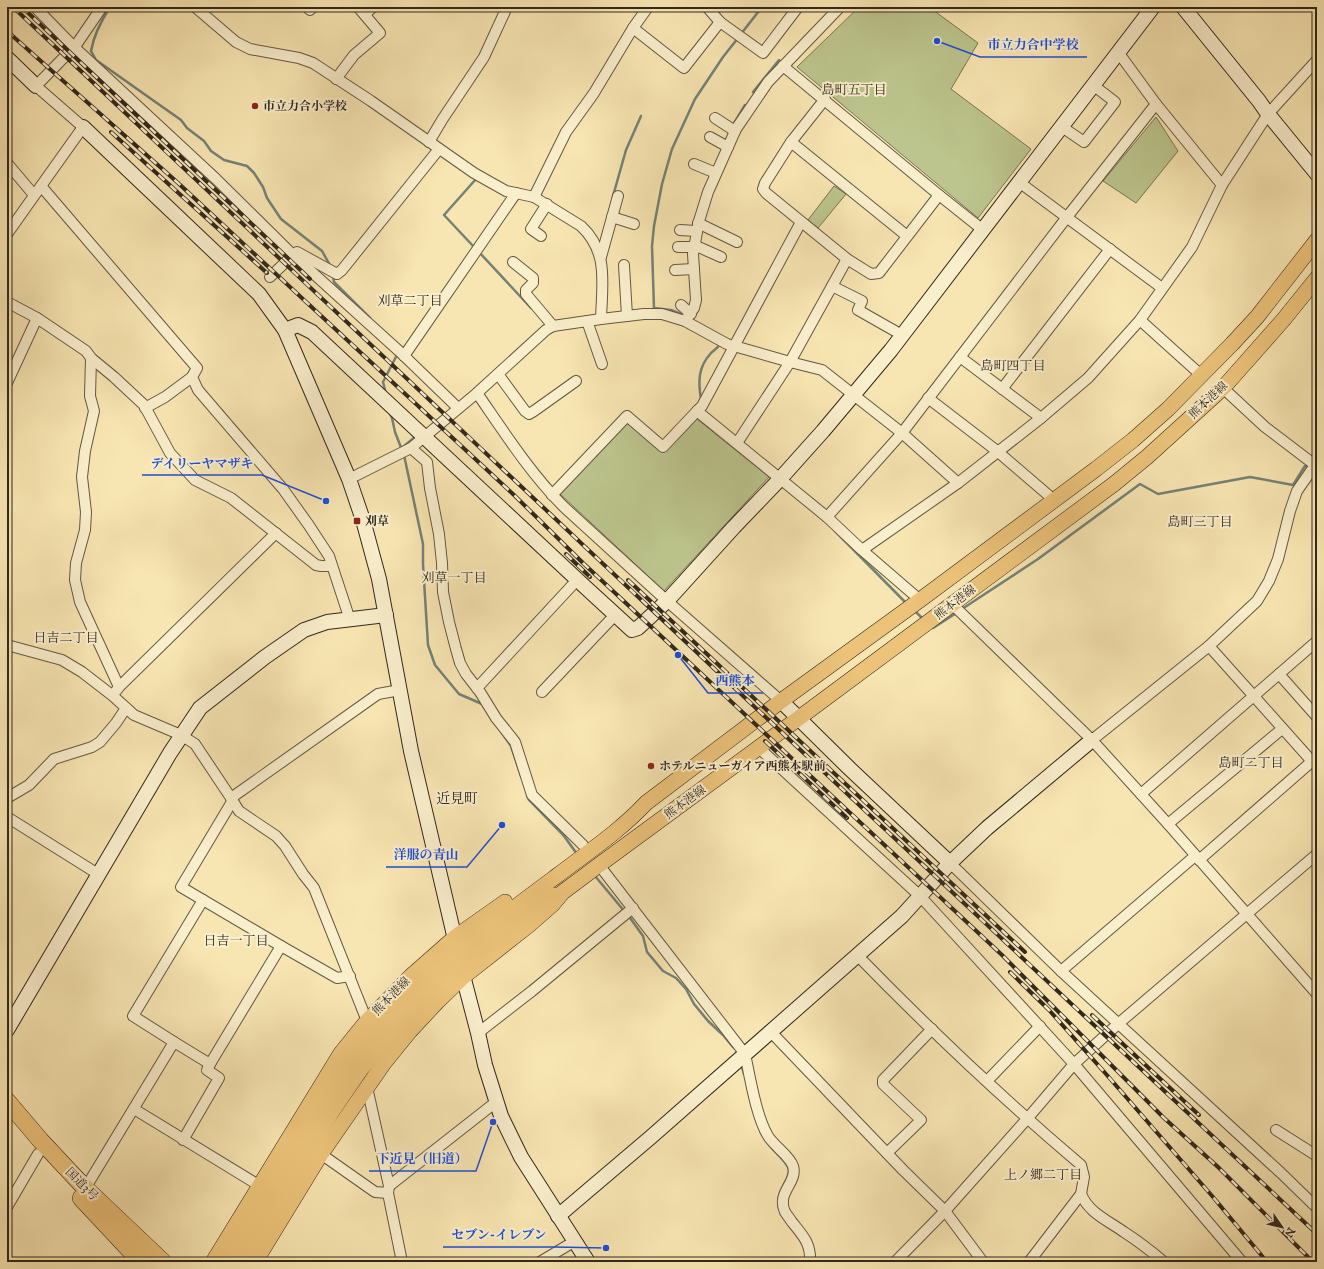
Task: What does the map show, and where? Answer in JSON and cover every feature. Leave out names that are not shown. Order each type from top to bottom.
[{"type":"highway","name":"国道3号","points":[[7,1102],[41,1141],[140,1262]]},
{"type":"highway","name":"国道3号","points":[[7,1118],[38,1154],[163,1262]]},
{"type":"main road","name":"熊本港線","points":[[256,1262],[321,1154],[367,1087],[410,1031],[438,1001],[459,958],[630,820],[646,803],[781,701],[1096,469],[1132,440],[1168,409],[1257,317],[1317,240]]},
{"type":"main road","name":"熊本港線","points":[[213,1262],[341,1053],[367,1021],[411,976],[459,958],[554,904],[563,892],[598,865],[759,748],[1120,479],[1223,388],[1317,278]]},
{"type":"main road","name":"熊本港線","points":[[227,1262],[298,1156],[331,1113],[365,1064],[459,958],[583,845],[626,813],[646,803]]},
{"type":"main road","name":"熊本港線","points":[[240,1262],[298,1156]]},
{"type":"street","points":[[35,7],[74,47],[216,179],[293,255],[404,356],[458,408]]},
{"type":"street","points":[[36,86],[74,47],[102,7]]},
{"type":"street","points":[[195,7],[236,42],[250,49],[299,58],[313,63],[474,173],[506,191],[534,197],[573,220],[587,232],[594,242],[601,257]]},
{"type":"street","points":[[307,7],[310,10],[313,7]]},
{"type":"street","points":[[336,78],[354,56],[380,33],[358,7]]},
{"type":"street","points":[[365,14],[374,7]]},
{"type":"street","points":[[429,142],[484,57],[507,7]]},
{"type":"street","points":[[534,197],[566,132],[594,93],[633,28],[648,7]]},
{"type":"street","points":[[707,7],[720,22],[764,53],[798,7]]},
{"type":"street","points":[[688,317],[696,300],[694,246],[697,227],[708,192],[735,131],[768,82],[840,7]]},
{"type":"street","points":[[285,330],[298,325],[312,332],[615,615],[632,630],[638,628],[667,602],[729,532],[780,479],[854,394],[902,336],[1153,7]]},
{"type":"street","points":[[1183,7],[1260,101],[1268,114],[1317,174]]},
{"type":"street","points":[[633,28],[684,68],[720,22]]},
{"type":"street","points":[[1118,52],[1156,104],[1222,186]]},
{"type":"street","points":[[7,58],[36,86],[83,127],[260,294],[285,330],[350,479],[363,520],[379,579],[411,751],[459,958],[485,1065],[496,1102],[501,1116],[521,1157],[588,1262]]},
{"type":"street","points":[[862,550],[958,483],[1041,418],[1088,378],[1140,320],[1192,247],[1222,186],[1268,114],[1317,60]]},
{"type":"street","points":[[783,66],[983,230]]},
{"type":"street","points":[[1062,127],[1084,142],[1115,102],[1093,85]]},
{"type":"street","points":[[825,99],[791,142],[765,183],[763,189],[766,193],[847,259],[871,274],[879,273],[939,195]]},
{"type":"street","points":[[826,517],[902,433],[1067,217],[1156,104]]},
{"type":"street","points":[[715,118],[735,131]]},
{"type":"street","points":[[7,234],[83,127]]},
{"type":"street","points":[[710,137],[728,147]]},
{"type":"street","points":[[791,142],[907,236]]},
{"type":"street","points":[[270,278],[297,252],[337,274],[342,270],[439,149]]},
{"type":"street","points":[[7,163],[34,195]]},
{"type":"street","points":[[694,164],[716,173]]},
{"type":"street","points":[[1019,182],[1162,288]]},
{"type":"street","points":[[41,186],[197,368],[192,377],[165,397],[145,408]]},
{"type":"street","points":[[404,356],[516,193]]},
{"type":"street","points":[[601,319],[601,257],[618,196]]},
{"type":"street","points":[[541,236],[531,229],[547,204]]},
{"type":"street","points":[[612,217],[634,224]]},
{"type":"street","points":[[552,495],[626,416],[663,447],[698,411],[735,346],[801,222]]},
{"type":"street","points":[[680,230],[697,227],[737,242]]},
{"type":"street","points":[[678,247],[694,246],[721,257]]},
{"type":"street","points":[[1002,389],[1110,249]]},
{"type":"street","points":[[737,443],[790,362],[847,259]]},
{"type":"street","points":[[513,262],[533,278],[533,283],[526,290],[526,294],[553,326]]},
{"type":"street","points":[[624,265],[627,316]]},
{"type":"street","points":[[675,270],[694,270]]},
{"type":"street","points":[[832,286],[862,301],[858,310],[902,336]]},
{"type":"street","points":[[7,302],[37,318],[86,351],[91,358],[114,377],[145,408],[170,453],[195,480],[231,498],[316,565],[332,566]]},
{"type":"street","points":[[680,305],[688,317],[727,344],[822,370],[902,433],[958,483]]},
{"type":"street","points":[[350,479],[411,448],[477,393],[546,330],[553,326],[644,314],[662,314],[688,317]]},
{"type":"street","points":[[7,383],[37,318]]},
{"type":"street","points":[[1140,320],[1202,375]]},
{"type":"street","points":[[587,321],[602,364]]},
{"type":"street","points":[[960,357],[1041,418]]},
{"type":"street","points":[[91,358],[90,396],[94,411],[85,451],[82,477],[86,512],[85,530],[76,563],[75,580],[80,602],[119,687]]},
{"type":"street","points":[[498,374],[525,411],[529,414],[576,381]]},
{"type":"street","points":[[192,377],[198,390],[283,490],[329,556],[350,620]]},
{"type":"street","points":[[558,1216],[771,1032],[902,916],[950,863],[987,828],[1092,740],[1210,646],[1257,601],[1265,588],[1278,559],[1290,510],[1297,491],[1316,465],[1264,428],[1223,388]]},
{"type":"street","points":[[477,393],[552,495],[667,602],[781,701],[1061,971],[1281,1172],[1317,1208]]},
{"type":"street","points":[[928,398],[997,451],[1054,500]]},
{"type":"street","points":[[698,411],[826,517],[920,600]]},
{"type":"street","points":[[411,448],[427,462],[430,488],[439,534],[443,592],[460,663],[496,718],[516,742],[532,795],[583,845]]},
{"type":"street","points":[[113,696],[119,687],[276,533]]},
{"type":"street","points":[[477,688],[577,580]]},
{"type":"street","points":[[952,604],[1092,740],[1317,994]]},
{"type":"street","points":[[7,1030],[181,735],[200,708],[265,657],[304,630],[327,622],[386,615]]},
{"type":"street","points":[[542,692],[615,615]]},
{"type":"street","points":[[1141,794],[1317,641]]},
{"type":"street","points":[[7,645],[62,660],[82,672],[113,696],[134,715],[181,735],[195,744],[239,811],[281,841],[314,888],[367,1021]]},
{"type":"street","points":[[1061,971],[1315,762],[1253,697],[1210,646]]},
{"type":"street","points":[[1279,674],[1317,717]]},
{"type":"street","points":[[350,976],[337,978],[181,886],[232,799],[378,694],[400,690]]},
{"type":"street","points":[[7,798],[29,786],[54,759],[100,742],[126,708]]},
{"type":"street","points":[[1168,824],[1282,729]]},
{"type":"street","points":[[759,748],[920,896],[1074,1064],[1242,1262]]},
{"type":"street","points":[[7,817],[98,874]]},
{"type":"street","points":[[895,1262],[945,1211],[1074,1064],[1118,1024],[1317,854]]},
{"type":"street","points":[[598,865],[633,908],[745,1054],[751,1083],[767,1135],[793,1165],[794,1174],[782,1198],[785,1212],[808,1242],[810,1262]]},
{"type":"street","points":[[203,900],[133,1016],[210,1064],[211,1062]]},
{"type":"street","points":[[478,1033],[532,991],[633,908]]},
{"type":"street","points":[[183,1140],[219,1078],[207,1070],[211,1062],[281,946]]},
{"type":"street","points":[[857,955],[1026,1119],[1081,1165],[1084,1176],[1081,1194],[1029,1262]]},
{"type":"street","points":[[986,1081],[1040,1026]]},
{"type":"street","points":[[887,1153],[921,1120],[883,1084],[883,1080],[932,1029]]},
{"type":"street","points":[[771,1032],[945,1211],[984,1262]]},
{"type":"street","points":[[82,1193],[174,1042]]},
{"type":"street","points":[[367,1087],[402,1262]]},
{"type":"street","points":[[321,1154],[375,1192],[388,1190],[496,1102]]},
{"type":"street","points":[[134,1109],[260,1186]]},
{"type":"street","points":[[1276,1130],[1317,1156]]},
{"type":"street","points":[[7,1207],[38,1154]]},
{"type":"street","points":[[1081,1194],[1085,1202],[1094,1213],[1140,1243],[1164,1262]]},
{"type":"street","points":[[540,1262],[575,1241]]},
{"type":"green space","points":[[859,7],[929,7],[978,43],[951,89],[1031,149],[978,218],[797,67]]},
{"type":"green space","points":[[1156,117],[1178,151],[1136,203],[1103,181]]},
{"type":"green space","points":[[834,186],[846,194],[818,228],[808,220]]},
{"type":"green space","points":[[627,418],[665,452],[697,419],[769,477],[664,591],[559,493]]},
{"type":"waterway","points":[[110,7],[98,28],[92,45],[91,51],[96,60],[181,120],[187,128],[204,141],[211,151],[224,160],[247,166],[254,173],[263,187],[267,198],[281,219],[322,251],[331,267]]},
{"type":"waterway","points":[[741,34],[762,7]]},
{"type":"waterway","points":[[686,316],[671,310],[654,308],[652,246],[654,226],[662,184],[672,149],[695,99],[723,57],[738,38]]},
{"type":"waterway","points":[[753,92],[779,60]]},
{"type":"waterway","points":[[733,125],[745,105]]},
{"type":"waterway","points":[[613,196],[626,150],[641,116]]},
{"type":"waterway","points":[[474,247],[444,215],[476,179]]},
{"type":"waterway","points":[[479,252],[531,308]]},
{"type":"waterway","points":[[333,276],[334,282],[370,318]]},
{"type":"waterway","points":[[701,399],[699,387],[701,369],[707,358],[720,344]]},
{"type":"waterway","points":[[386,394],[383,382],[398,353]]},
{"type":"waterway","points":[[390,414],[402,450]]},
{"type":"waterway","points":[[403,447],[415,437]]},
{"type":"waterway","points":[[404,455],[423,544],[428,645],[435,665],[459,694],[482,704]]},
{"type":"waterway","points":[[962,609],[1038,559],[1140,484],[1158,494],[1250,477],[1293,485],[1305,466],[1311,468]]},
{"type":"waterway","points":[[834,530],[906,603]]},
{"type":"waterway","points":[[915,611],[924,620]]},
{"type":"waterway","points":[[931,626],[933,628],[958,612]]},
{"type":"waterway","points":[[502,733],[511,746],[521,776]]},
{"type":"waterway","points":[[527,796],[529,800],[564,836],[577,854]]},
{"type":"waterway","points":[[595,876],[625,912]]},
{"type":"waterway","points":[[628,915],[643,936],[647,952],[663,971],[676,978],[686,989],[694,1004],[733,1047]]},
{"type":"waterway","points":[[741,1064],[744,1074]]},
{"type":"waterway","points":[[768,1143],[786,1164],[789,1171],[779,1196],[779,1208]]},
{"type":"tunnel","points":[[1313,1262],[1317,1257]]},
{"type":"railway","points":[[13,7],[793,743],[1317,1234]]},
{"type":"railway","points":[[22,7],[310,279]]},
{"type":"railway","points":[[7,31],[177,182],[514,495],[583,563],[1002,955],[1164,1118],[1218,1167],[1313,1262]]},
{"type":"railway","points":[[111,132],[267,273]]},
{"type":"railway","points":[[566,554],[590,577]]},
{"type":"railway","points":[[628,580],[1025,952]]},
{"type":"railway","points":[[765,741],[847,818]]},
{"type":"railway","points":[[1010,972],[1049,1010],[1106,1074],[1213,1197],[1267,1262]]},
{"type":"railway","points":[[1092,1015],[1199,1115]]},
{"type":"place","name":"市立力合中学校","points":[[937,41]]},
{"type":"place","name":"市立力合小学校","points":[[255,106]]},
{"type":"place","name":"デイリーヤマザキ","points":[[326,501]]},
{"type":"place","name":"刈草","points":[[357,521]]},
{"type":"place","name":"西熊本","points":[[678,655]]},
{"type":"place","name":"ホテルニューガイア西熊本駅前","points":[[651,766]]},
{"type":"place","name":"洋服の青山","points":[[502,825]]},
{"type":"place","name":"下近見（旧道）","points":[[493,1122]]},
{"type":"place","name":"セブン-イレブン","points":[[606,1248]]},
{"type":"district","name":"島町五丁目","points":[[854,89]]},
{"type":"district","name":"刈草二丁目","points":[[410,300]]},
{"type":"district","name":"島町四丁目","points":[[1013,365]]},
{"type":"district","name":"島町三丁目","points":[[1200,521]]},
{"type":"district","name":"刈草一丁目","points":[[454,577]]},
{"type":"district","name":"日吉二丁目","points":[[66,637]]},
{"type":"district","name":"島町二丁目","points":[[1251,762]]},
{"type":"district","name":"近見町","points":[[457,798]]},
{"type":"district","name":"日吉一丁目","points":[[236,940]]},
{"type":"district","name":"上ノ郷二丁目","points":[[1043,1174]]}]
